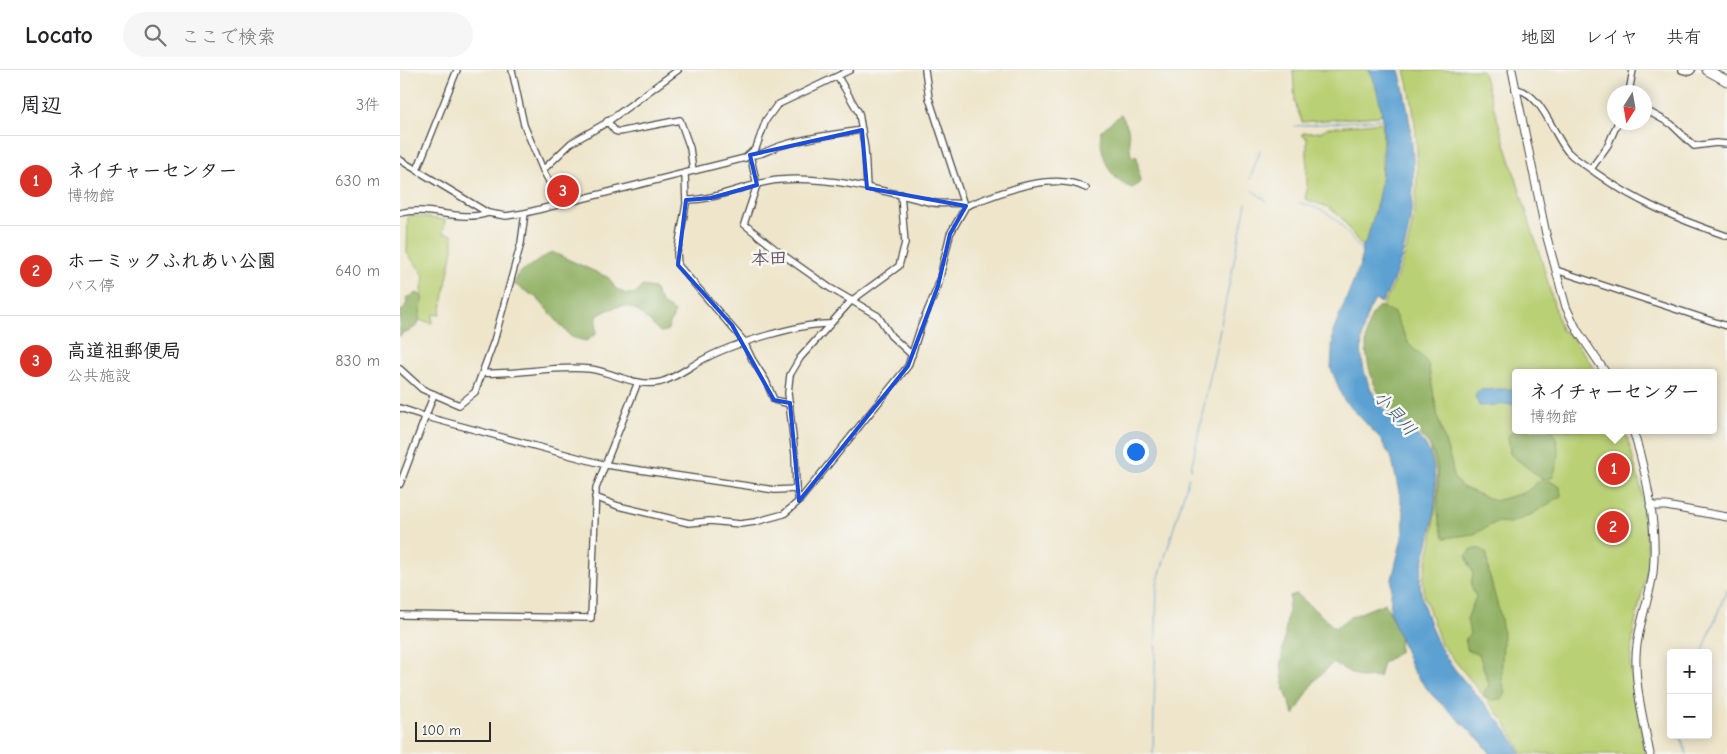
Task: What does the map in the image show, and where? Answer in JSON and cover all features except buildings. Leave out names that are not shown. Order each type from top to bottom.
[{"type":"highway","points":[[1707,70],[1727,81]]},
{"type":"street","points":[[417,170],[457,70]]},
{"type":"street","points":[[512,70],[524,125],[543,170],[561,204]]},
{"type":"street","points":[[543,170],[571,143],[607,121],[678,70]]},
{"type":"street","points":[[750,155],[756,148],[768,116],[776,105],[850,70]]},
{"type":"street","points":[[595,497],[618,506],[689,523],[717,521],[740,524],[760,521],[784,514],[799,501],[905,371],[938,286],[950,234],[965,205],[929,98],[925,70]]},
{"type":"street","points":[[1512,70],[1542,217],[1556,270],[1571,319],[1603,369]]},
{"type":"street","points":[[1630,85],[1633,70]]},
{"type":"street","points":[[1682,70],[1692,70]]},
{"type":"street","points":[[838,77],[858,109],[862,130],[867,188]]},
{"type":"street","points":[[1516,89],[1521,90],[1534,99],[1554,127],[1567,150],[1624,193],[1682,221],[1727,236]]},
{"type":"street","points":[[1652,113],[1671,124],[1694,146],[1716,143],[1727,144]]},
{"type":"street","points":[[607,121],[615,131],[619,132],[680,120],[690,148],[693,171]]},
{"type":"street","points":[[400,213],[417,211],[456,215],[488,213],[506,216],[525,213],[734,161],[750,155],[764,154],[780,146],[800,141],[862,130]]},
{"type":"street","points":[[1591,169],[1608,145],[1615,130]]},
{"type":"street","points":[[750,155],[757,185],[744,220],[746,226],[787,258],[882,320],[891,336],[912,356]]},
{"type":"street","points":[[400,160],[488,213]]},
{"type":"street","points":[[685,173],[686,200],[678,265],[720,311],[744,344],[766,380],[774,400],[790,404]]},
{"type":"street","points":[[686,200],[711,198],[777,180],[838,182],[901,194],[935,203],[965,205],[1050,181],[1066,181],[1086,188]]},
{"type":"street","points":[[799,501],[796,489],[788,390],[792,371],[829,324],[851,301],[895,270],[901,262],[905,237],[901,194]]},
{"type":"street","points":[[400,370],[422,388],[459,405],[475,392],[494,341],[521,242],[525,213]]},
{"type":"street","points":[[1556,270],[1727,326]]},
{"type":"street","points":[[483,373],[508,374],[571,367],[598,370],[638,382],[654,383],[670,379],[710,356],[744,344],[801,326],[829,324]]},
{"type":"street","points":[[400,615],[591,618],[596,488],[638,382]]},
{"type":"street","points":[[400,484],[427,418],[434,394]]},
{"type":"street","points":[[400,408],[427,418],[606,465],[776,490],[796,489]]},
{"type":"street","points":[[1634,434],[1643,467],[1650,506],[1653,574],[1639,630],[1636,663],[1650,754]]},
{"type":"street","points":[[1650,506],[1666,506],[1727,517]]},
{"type":"highlighted area","points":[[862,130],[867,188],[966,206],[950,234],[938,286],[908,366],[799,501],[790,403],[774,400],[732,325],[678,265],[686,200],[711,198],[757,185],[750,155]]},
{"type":"green space","points":[[1293,70],[1370,70],[1378,87],[1382,111],[1379,116],[1302,122],[1295,103]]},
{"type":"green space","points":[[1405,70],[1482,70],[1543,265],[1561,330],[1570,335],[1595,369],[1512,369],[1512,434],[1626,434],[1641,488],[1649,562],[1634,628],[1630,665],[1645,754],[1523,754],[1505,722],[1441,644],[1424,595],[1423,579],[1432,539],[1437,494],[1437,474],[1428,439],[1380,310],[1394,283],[1405,255],[1412,224],[1417,162],[1416,130]]},
{"type":"green space","points":[[1121,114],[1128,128],[1131,156],[1137,157],[1140,182],[1133,188],[1125,185],[1112,174],[1102,148],[1101,131]]},
{"type":"green space","points":[[1383,122],[1381,188],[1366,246],[1362,247],[1341,217],[1328,207],[1305,199],[1307,190],[1307,138],[1302,135],[1303,133],[1321,132],[1327,128]]},
{"type":"green space","points":[[408,215],[445,220],[443,233],[453,235],[453,249],[440,315],[433,314],[432,323],[418,320],[424,275],[407,253]]},
{"type":"green space","points":[[552,252],[609,278],[615,288],[626,294],[637,293],[642,286],[654,288],[662,304],[675,312],[667,331],[660,332],[645,317],[632,308],[625,306],[608,310],[597,316],[596,334],[586,341],[571,337],[537,298],[514,284],[519,273]]},
{"type":"green space","points":[[418,293],[423,298],[418,325],[408,332],[403,332],[400,337],[400,310],[403,311],[407,302],[406,298]]},
{"type":"green space","points":[[1379,306],[1394,313],[1409,344],[1428,363],[1438,418],[1452,465],[1453,477],[1462,487],[1495,501],[1526,492],[1539,481],[1550,481],[1560,487],[1561,496],[1529,516],[1510,523],[1497,522],[1474,534],[1445,538],[1439,519],[1438,476],[1434,455],[1420,434],[1387,406],[1374,384],[1370,370],[1366,342],[1367,328]]},
{"type":"green space","points":[[1512,432],[1512,434],[1554,434],[1558,454],[1552,478],[1542,479],[1510,454],[1508,436]]},
{"type":"green space","points":[[1472,549],[1481,549],[1487,554],[1490,576],[1501,619],[1503,630],[1502,675],[1506,693],[1502,699],[1492,700],[1484,695],[1489,685],[1479,654],[1468,651],[1465,639],[1470,634],[1467,619],[1476,597],[1471,585],[1473,573],[1466,556]]},
{"type":"green space","points":[[1297,594],[1335,628],[1348,618],[1385,603],[1400,634],[1399,652],[1383,663],[1379,677],[1360,678],[1333,663],[1315,680],[1294,715],[1284,688],[1281,663],[1290,596]]},
{"type":"water","points":[[1369,70],[1399,70],[1406,99],[1410,129],[1413,189],[1404,247],[1395,276],[1382,303],[1375,300],[1364,326],[1362,354],[1364,368],[1368,382],[1382,406],[1423,441],[1431,457],[1435,477],[1434,509],[1422,565],[1420,587],[1433,632],[1451,665],[1512,738],[1521,754],[1491,754],[1480,740],[1433,696],[1413,671],[1390,613],[1392,579],[1403,534],[1404,516],[1392,459],[1379,437],[1343,399],[1331,368],[1333,332],[1361,262],[1362,246],[1367,240],[1376,207],[1383,167],[1384,147],[1381,107]]},
{"type":"water","points":[[1512,389],[1512,404],[1479,406],[1475,396],[1479,390]]},
{"type":"waterway","points":[[1295,126],[1382,119]]},
{"type":"waterway","points":[[1250,179],[1260,151]]},
{"type":"waterway","points":[[1253,191],[1267,201]]},
{"type":"waterway","points":[[1191,469],[1246,203]]},
{"type":"waterway","points":[[1300,203],[1331,215],[1362,251]]},
{"type":"waterway","points":[[1153,754],[1157,584],[1189,477]]},
{"type":"waterway","points":[[1704,649],[1727,589]]},
{"type":"waterway","points":[[1681,739],[1687,754]]},
{"type":"place","name":"高道祖郵便局","points":[[563,191]]},
{"type":"place","name":"ネイチャーセンター","points":[[1614,469]]},
{"type":"place","name":"ホーミックふれあい公園","points":[[1613,527]]},
{"type":"district","name":"本田","points":[[769,258]]},
{"type":"water label","name":"小貝川","points":[[1395,413]]}]
